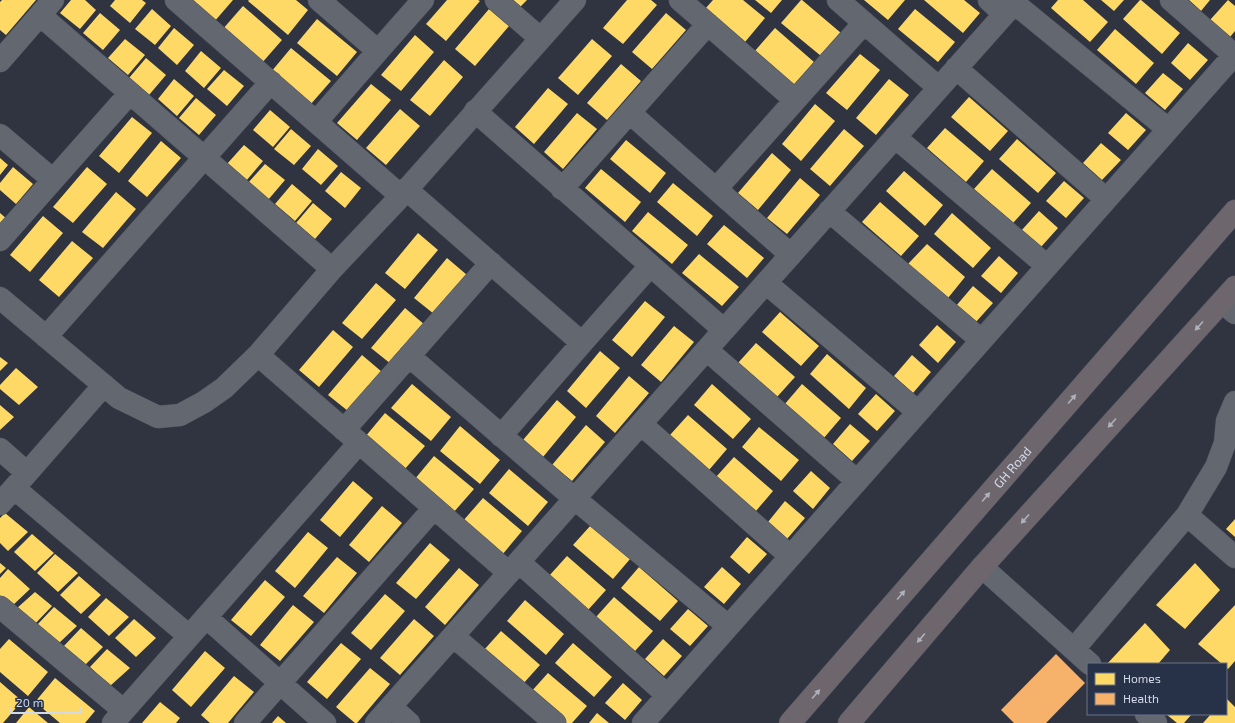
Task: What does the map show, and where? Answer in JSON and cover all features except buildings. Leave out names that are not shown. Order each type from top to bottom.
[{"type":"main road","name":"GH Road","points":[[790,723],[1235,211]]},
{"type":"main road","points":[[849,723],[982,567],[1231,301]]},
{"type":"street","points":[[176,0],[316,122],[491,263],[582,343]]},
{"type":"street","points":[[319,0],[378,51]]},
{"type":"street","points":[[316,122],[423,0]]},
{"type":"street","points":[[496,0],[540,38]]},
{"type":"street","points":[[0,298],[120,398],[158,417],[180,415],[204,402],[224,388],[258,355],[332,269],[575,0]]},
{"type":"street","points":[[680,0],[795,100]]},
{"type":"street","points":[[838,0],[938,88]]},
{"type":"street","points":[[642,723],[1234,54],[1171,0]]},
{"type":"street","points":[[376,723],[956,68],[1006,4],[1168,129]]},
{"type":"street","points":[[0,60],[47,7],[130,93],[332,269]]},
{"type":"street","points":[[716,189],[864,23]]},
{"type":"street","points":[[562,189],[708,24]]},
{"type":"street","points":[[956,68],[1106,199]]},
{"type":"street","points":[[46,337],[270,82]]},
{"type":"street","points":[[0,240],[130,93]]},
{"type":"street","points":[[474,112],[724,330]]},
{"type":"street","points":[[630,113],[791,255]]},
{"type":"street","points":[[0,135],[53,180]]},
{"type":"street","points":[[895,137],[1047,266]]},
{"type":"street","points":[[829,211],[981,340]]},
{"type":"street","points":[[0,607],[118,717],[206,617],[352,436],[409,356],[491,263]]},
{"type":"street","points":[[501,436],[650,266]]},
{"type":"street","points":[[766,283],[918,412]]},
{"type":"street","points":[[706,350],[857,481]]},
{"type":"street","points":[[258,355],[434,508],[514,568],[668,695]]},
{"type":"street","points":[[409,356],[575,499],[728,626]]},
{"type":"street","points":[[0,504],[104,385]]},
{"type":"street","points":[[1074,649],[1187,515],[1216,467],[1224,444],[1227,421],[1235,402]]},
{"type":"street","points":[[641,424],[790,556]]},
{"type":"street","points":[[0,450],[21,480],[189,636]]},
{"type":"street","points":[[245,723],[434,508]]},
{"type":"street","points":[[1187,515],[1235,557]]},
{"type":"street","points":[[982,567],[1089,663]]},
{"type":"street","points":[[206,617],[325,723]]},
{"type":"street","points":[[453,636],[555,723]]},
{"type":"street","points":[[391,707],[409,723]]},
{"type":"street","points":[[1147,715],[1156,723]]}]
